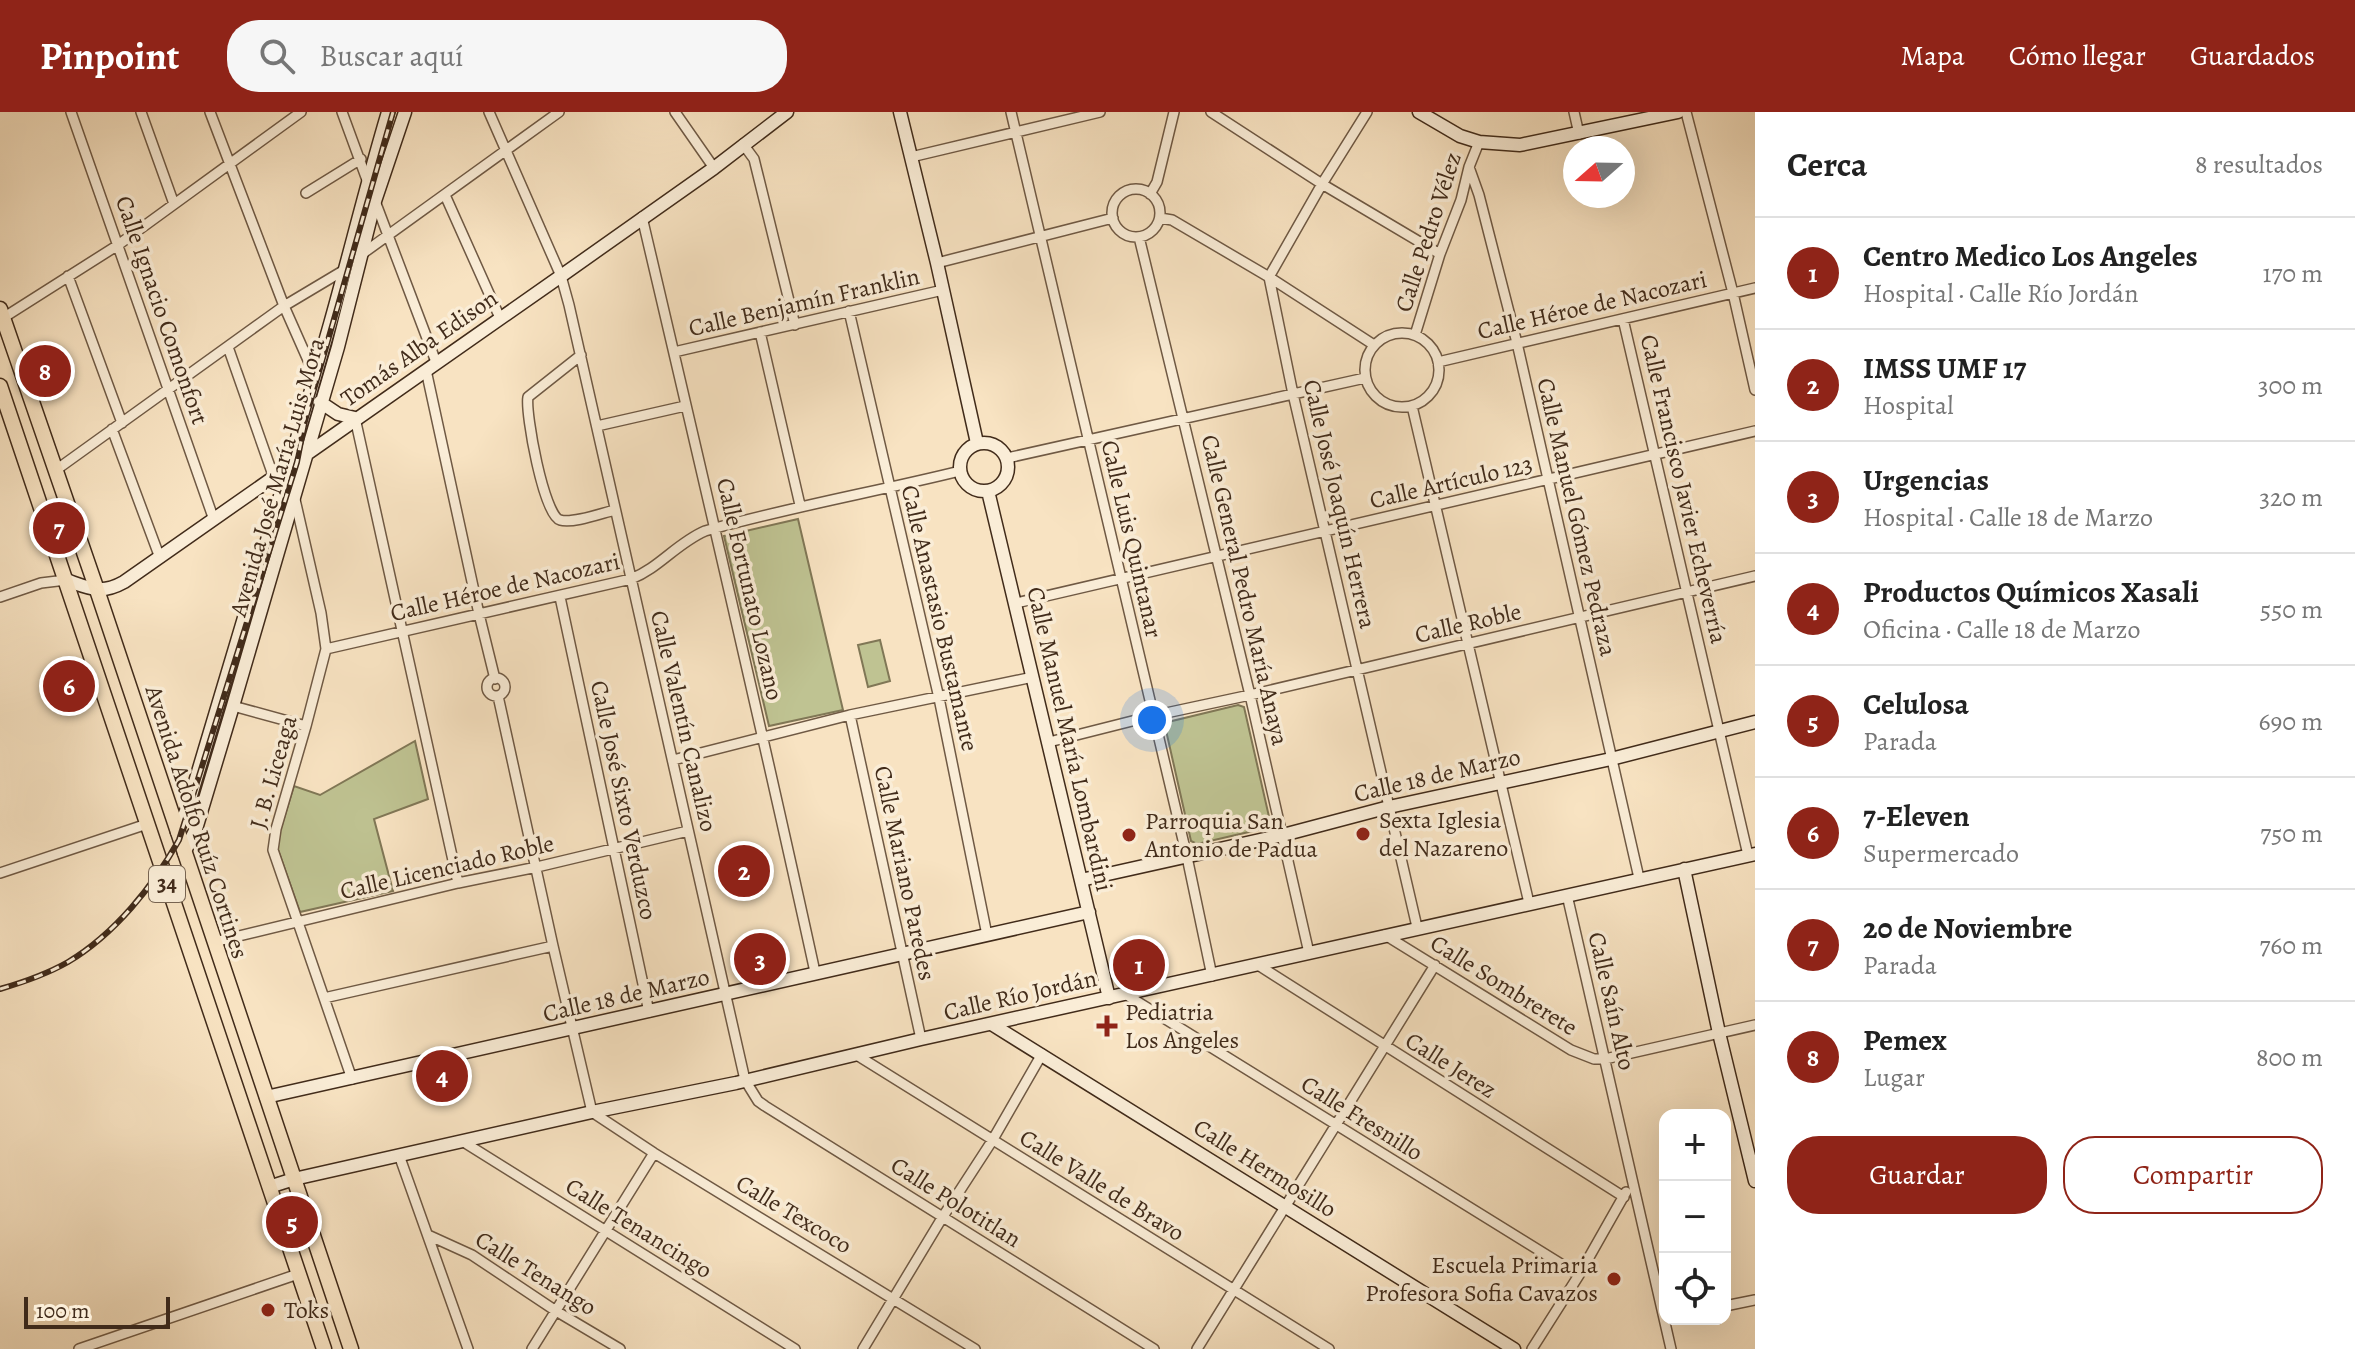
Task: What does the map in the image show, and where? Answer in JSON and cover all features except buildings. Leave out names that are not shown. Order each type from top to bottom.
[{"type":"main road","name":"Avenida Adolfo Ruíz Cortines","points":[[2,314],[351,1349]]},
{"type":"main road","name":"Avenida Adolfo Ruíz Cortines","points":[[0,386],[324,1349]]},
{"type":"street","name":"Calle Ignacio Comonfort","points":[[71,112],[214,520]]},
{"type":"street","points":[[141,112],[174,204]]},
{"type":"street","points":[[210,112],[284,306],[315,376]]},
{"type":"street","points":[[2,314],[118,245],[301,112]]},
{"type":"street","points":[[342,112],[367,180]]},
{"type":"street","name":"Avenida José María Luis Mora","points":[[177,832],[187,809],[288,469],[388,112]]},
{"type":"street","name":"Avenida José María Luis Mora","points":[[184,853],[196,829],[233,706],[338,347],[375,201],[405,112]]},
{"type":"street","name":"Calle Valentín Canalizo","points":[[489,112],[561,276],[745,1080]]},
{"type":"street","points":[[362,254],[559,112]]},
{"type":"street","points":[[675,112],[714,168]]},
{"type":"street","points":[[900,112],[977,443]]},
{"type":"street","name":"Calle Luis Quintanar","points":[[1011,112],[1187,857],[1212,976]]},
{"type":"street","points":[[911,157],[1100,112]]},
{"type":"street","points":[[1150,194],[1157,182],[1174,112]]},
{"type":"street","points":[[1211,112],[1322,184],[1440,254]]},
{"type":"street","points":[[1269,277],[1367,112]]},
{"type":"street","points":[[1419,112],[1460,136],[1479,142],[1520,145],[1678,112]]},
{"type":"street","points":[[1574,112],[1579,134]]},
{"type":"street","points":[[1686,112],[1755,390]]},
{"type":"street","name":"Tomás Alba Edison","points":[[97,590],[115,587],[288,469],[355,418],[714,168],[782,113]]},
{"type":"street","name":"Calle Pedro Vélez","points":[[1415,335],[1479,142]]},
{"type":"street","points":[[743,144],[754,159],[795,325]]},
{"type":"street","points":[[306,193],[361,159]]},
{"type":"street","name":"Calle Manuel Gómez Pedraza","points":[[1469,167],[1517,343],[1639,878]]},
{"type":"street","points":[[1143,190],[1150,194],[1159,205],[1160,218],[1153,231],[1139,237],[1119,230],[1113,218],[1115,202],[1127,191],[1143,190]]},
{"type":"street","points":[[445,195],[500,318]]},
{"type":"street","points":[[375,201],[431,366],[479,614],[495,679],[488,684],[487,690],[498,696],[592,1112]]},
{"type":"street","name":"Calle Fortunato Lozano","points":[[642,217],[716,528],[815,972]]},
{"type":"street","name":"Calle Benjamín Franklin","points":[[937,263],[1113,218]]},
{"type":"street","points":[[1160,218],[1172,220],[1269,277],[1374,345]]},
{"type":"street","name":"Calle General Pedro María Anaya","points":[[1139,237],[1309,953]]},
{"type":"street","points":[[56,470],[284,306],[346,269]]},
{"type":"street","points":[[68,276],[122,423]]},
{"type":"street","name":"Calle José Joaquín Herrera","points":[[1269,277],[1293,394],[1417,927]]},
{"type":"street","name":"Calle Héroe de Nacozari","points":[[1438,362],[1755,288]]},
{"type":"street","name":"Calle Benjamín Franklin","points":[[674,352],[943,290]]},
{"type":"street","name":"Calle Anastasio Bustamante","points":[[849,311],[939,698],[987,935]]},
{"type":"street","name":"Calle Francisco Javier Echeverría","points":[[1623,319],[1752,854]]},
{"type":"street","points":[[760,332],[800,505]]},
{"type":"street","points":[[1393,334],[1415,335],[1430,346],[1438,362],[1436,384],[1422,401],[1412,406],[1388,405],[1370,389],[1365,378],[1366,360],[1374,345],[1383,338],[1393,334]]},
{"type":"street","points":[[228,347],[274,478]]},
{"type":"street","points":[[581,355],[528,397],[527,415],[550,509],[555,517],[568,520],[615,510]]},
{"type":"street","points":[[1007,458],[1365,378]]},
{"type":"street","points":[[320,402],[338,414],[355,418],[458,883]]},
{"type":"street","points":[[597,426],[685,406]]},
{"type":"street","points":[[1412,406],[1529,903]]},
{"type":"street","points":[[112,429],[160,558]]},
{"type":"street","name":"Calle Artículo 123","points":[[1016,603],[1755,431]]},
{"type":"street","points":[[977,443],[991,443],[1007,458],[1008,470],[1003,482],[988,491],[980,491],[967,484],[960,471],[963,454],[977,443]]},
{"type":"street","name":"J. B. Liceaga","points":[[288,469],[321,613],[326,649],[273,842],[274,857],[352,1079]]},
{"type":"street","name":"Calle Héroe de Nacozari","points":[[326,649],[631,579],[647,572],[690,537],[716,528],[800,505],[960,471]]},
{"type":"street","name":"Calle Manuel María Lombardini","points":[[988,491],[1109,998]]},
{"type":"street","name":"Calle Roble","points":[[1049,742],[1755,576]]},
{"type":"street","points":[[0,597],[41,583],[66,580],[97,590]]},
{"type":"street","name":"Calle José Sixto Verduzco","points":[[560,597],[649,1012]]},
{"type":"street","points":[[673,760],[850,715],[1033,677]]},
{"type":"street","points":[[233,706],[306,726]]},
{"type":"street","name":"Calle Mariano Paredes","points":[[850,715],[921,1039]]},
{"type":"street","name":"Calle 18 de Marzo","points":[[1081,880],[1283,835],[1501,781],[1611,759],[1755,722]]},
{"type":"street","points":[[0,873],[147,824]]},
{"type":"street","name":"Calle Licenciado Roble","points":[[214,942],[688,831]]},
{"type":"street","name":"Calle Río Jordán","points":[[269,1187],[399,1155],[1752,854]]},
{"type":"street","points":[[1684,869],[1755,1181]]},
{"type":"street","name":"Calle Saín Alto","points":[[1567,895],[1659,1288]]},
{"type":"street","name":"Calle 18 de Marzo","points":[[266,1097],[1089,912]]},
{"type":"street","name":"Calle Sombrerete","points":[[1385,935],[1571,1050],[1594,1059],[1605,1059]]},
{"type":"street","points":[[324,998],[553,946]]},
{"type":"street","name":"Calle Jerez","points":[[1258,965],[1624,1197]]},
{"type":"street","points":[[1197,1349],[1435,965]]},
{"type":"street","name":"Calle Fresnillo","points":[[1125,994],[1579,1275]]},
{"type":"street","name":"Calle Hermosillo","points":[[993,1025],[1514,1349]]},
{"type":"street","points":[[1605,1059],[1755,1025]]},
{"type":"street","name":"Calle Valle de Bravo","points":[[855,1054],[1329,1349]]},
{"type":"street","points":[[863,1349],[1042,1054]]},
{"type":"street","name":"Calle Polotitlan","points":[[745,1080],[758,1101],[1154,1349]]},
{"type":"street","name":"Calle Texcoco","points":[[592,1112],[975,1349]]},
{"type":"street","name":"Calle Tenancingo","points":[[462,1141],[795,1349]]},
{"type":"street","points":[[532,1349],[654,1153]]},
{"type":"street","points":[[399,1155],[468,1349]]},
{"type":"street","points":[[1532,1349],[1632,1182]]},
{"type":"street","name":"Calle Tenango","points":[[428,1235],[472,1255],[620,1349]]},
{"type":"street","points":[[79,1349],[298,1274]]},
{"type":"street","points":[[1731,1305],[1755,1300]]},
{"type":"street","name":"Calle Saín Alto","points":[[1668,1325],[1671,1349]]},
{"type":"green space","points":[[798,519],[843,710],[769,726],[724,536]]},
{"type":"green space","points":[[880,640],[890,681],[868,687],[858,645]]},
{"type":"green space","points":[[1238,705],[1244,707],[1270,821],[1266,828],[1197,844],[1191,841],[1165,726],[1168,722]]},
{"type":"green space","points":[[415,741],[428,799],[374,819],[393,891],[300,912],[276,844],[294,786],[320,795]]},
{"type":"railway","points":[[0,989],[60,966],[102,938],[145,891],[179,840],[297,462],[305,421],[393,112]]},
{"type":"place","name":"Pemex","points":[[45,371]]},
{"type":"place","name":"20 de Noviembre","points":[[59,528]]},
{"type":"place","name":"7-Eleven","points":[[69,686]]},
{"type":"place","name":"Sexta Iglesia del Nazareno","points":[[1363,834]]},
{"type":"place","name":"Parroquia San Antonio de Padua","points":[[1129,835]]},
{"type":"place","name":"IMSS UMF 17","points":[[744,871]]},
{"type":"place","name":"Urgencias","points":[[760,959]]},
{"type":"place","name":"Centro Medico Los Angeles","points":[[1139,965]]},
{"type":"place","name":"Pediatria Los Angeles","points":[[1107,1026]]},
{"type":"place","name":"Productos Químicos Xasali","points":[[442,1076]]},
{"type":"place","name":"Celulosa","points":[[292,1222]]},
{"type":"place","name":"Escuela Primaria Profesora Sofia Cavazos","points":[[1614,1279]]},
{"type":"place","name":"Toks","points":[[268,1310]]}]
